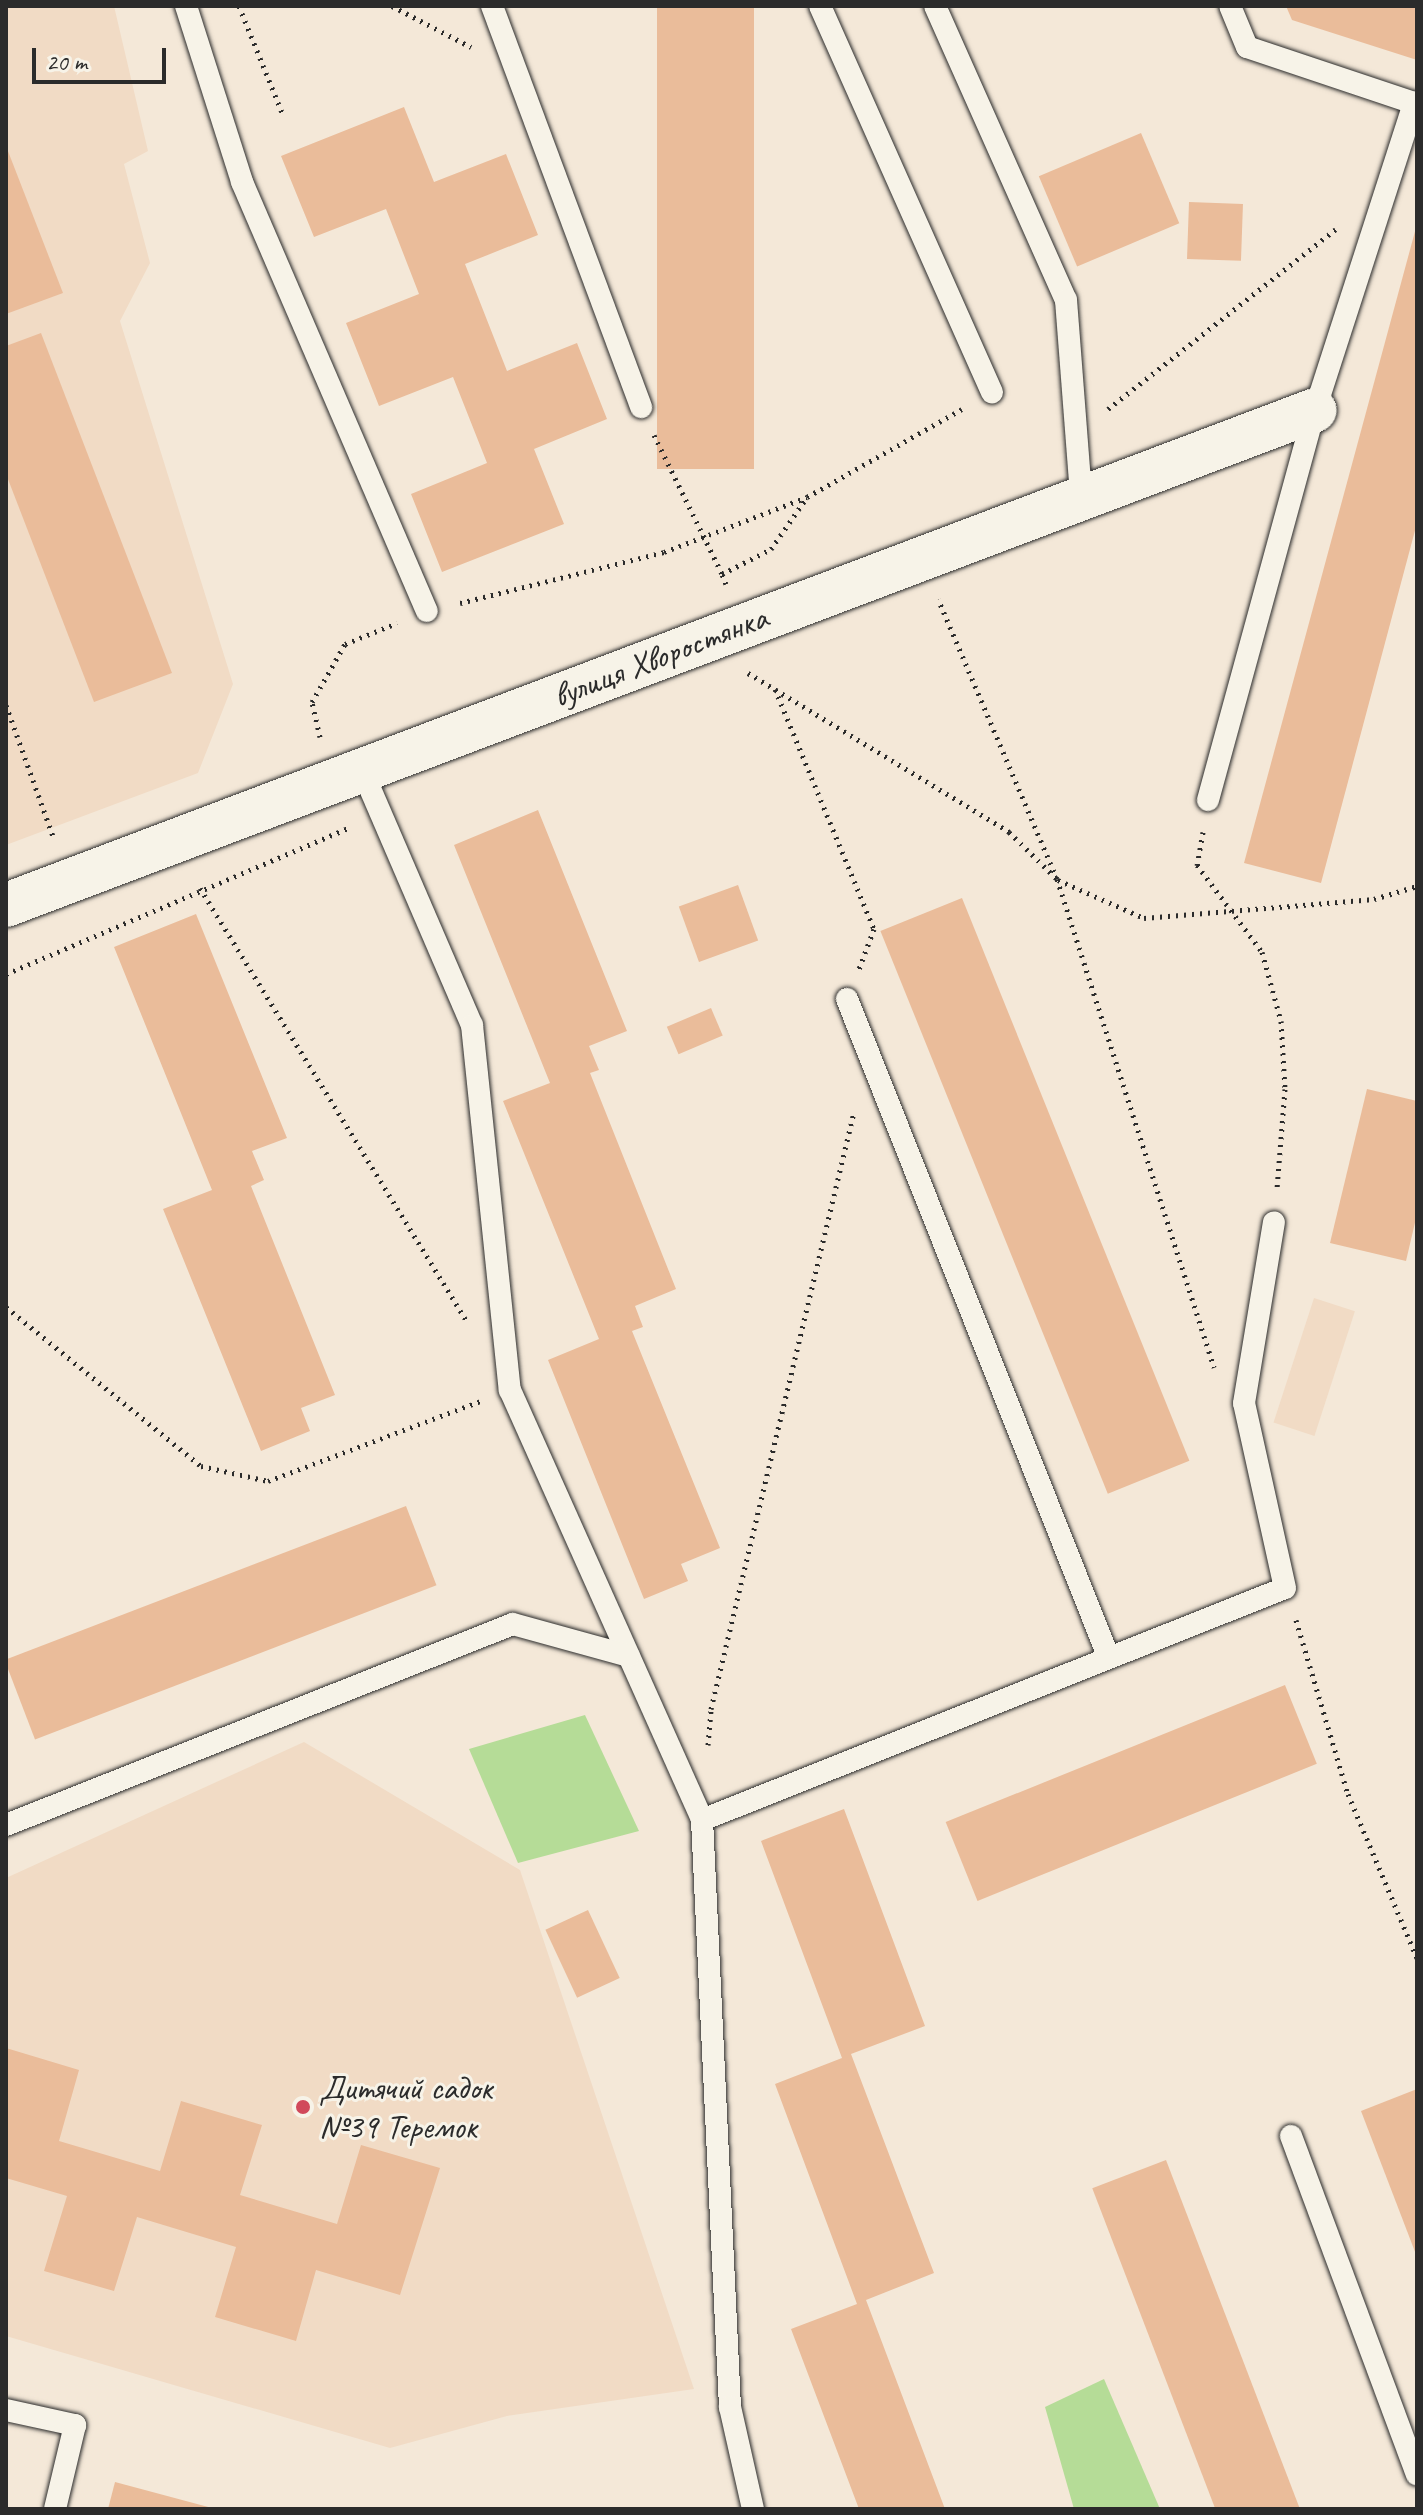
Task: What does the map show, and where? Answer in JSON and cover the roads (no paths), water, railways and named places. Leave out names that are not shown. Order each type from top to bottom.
[{"type":"street","name":"вулиця Хворостянка","points":[[6,905],[1315,410]]},
{"type":"lane","points":[[186,6],[242,182],[427,611]]},
{"type":"lane","points":[[492,6],[641,407]]},
{"type":"lane","points":[[820,6],[992,392]]},
{"type":"lane","points":[[935,6],[1066,300],[1081,497]]},
{"type":"lane","points":[[1208,800],[1315,410],[1414,103],[1247,47],[1230,6]]},
{"type":"lane","points":[[362,770],[472,1025],[510,1390],[702,1820],[730,2407],[753,2509]]},
{"type":"lane","points":[[847,999],[1108,1656]]},
{"type":"lane","points":[[702,1820],[1285,1588],[1244,1403],[1274,1222]]},
{"type":"lane","points":[[6,1825],[513,1624],[629,1656]]},
{"type":"lane","points":[[1291,2136],[1417,2474]]},
{"type":"lane","points":[[6,2410],[75,2425],[55,2509]]},
{"type":"place","name":"Дитячий садок №39 Теремок","points":[[303,2107]]}]
